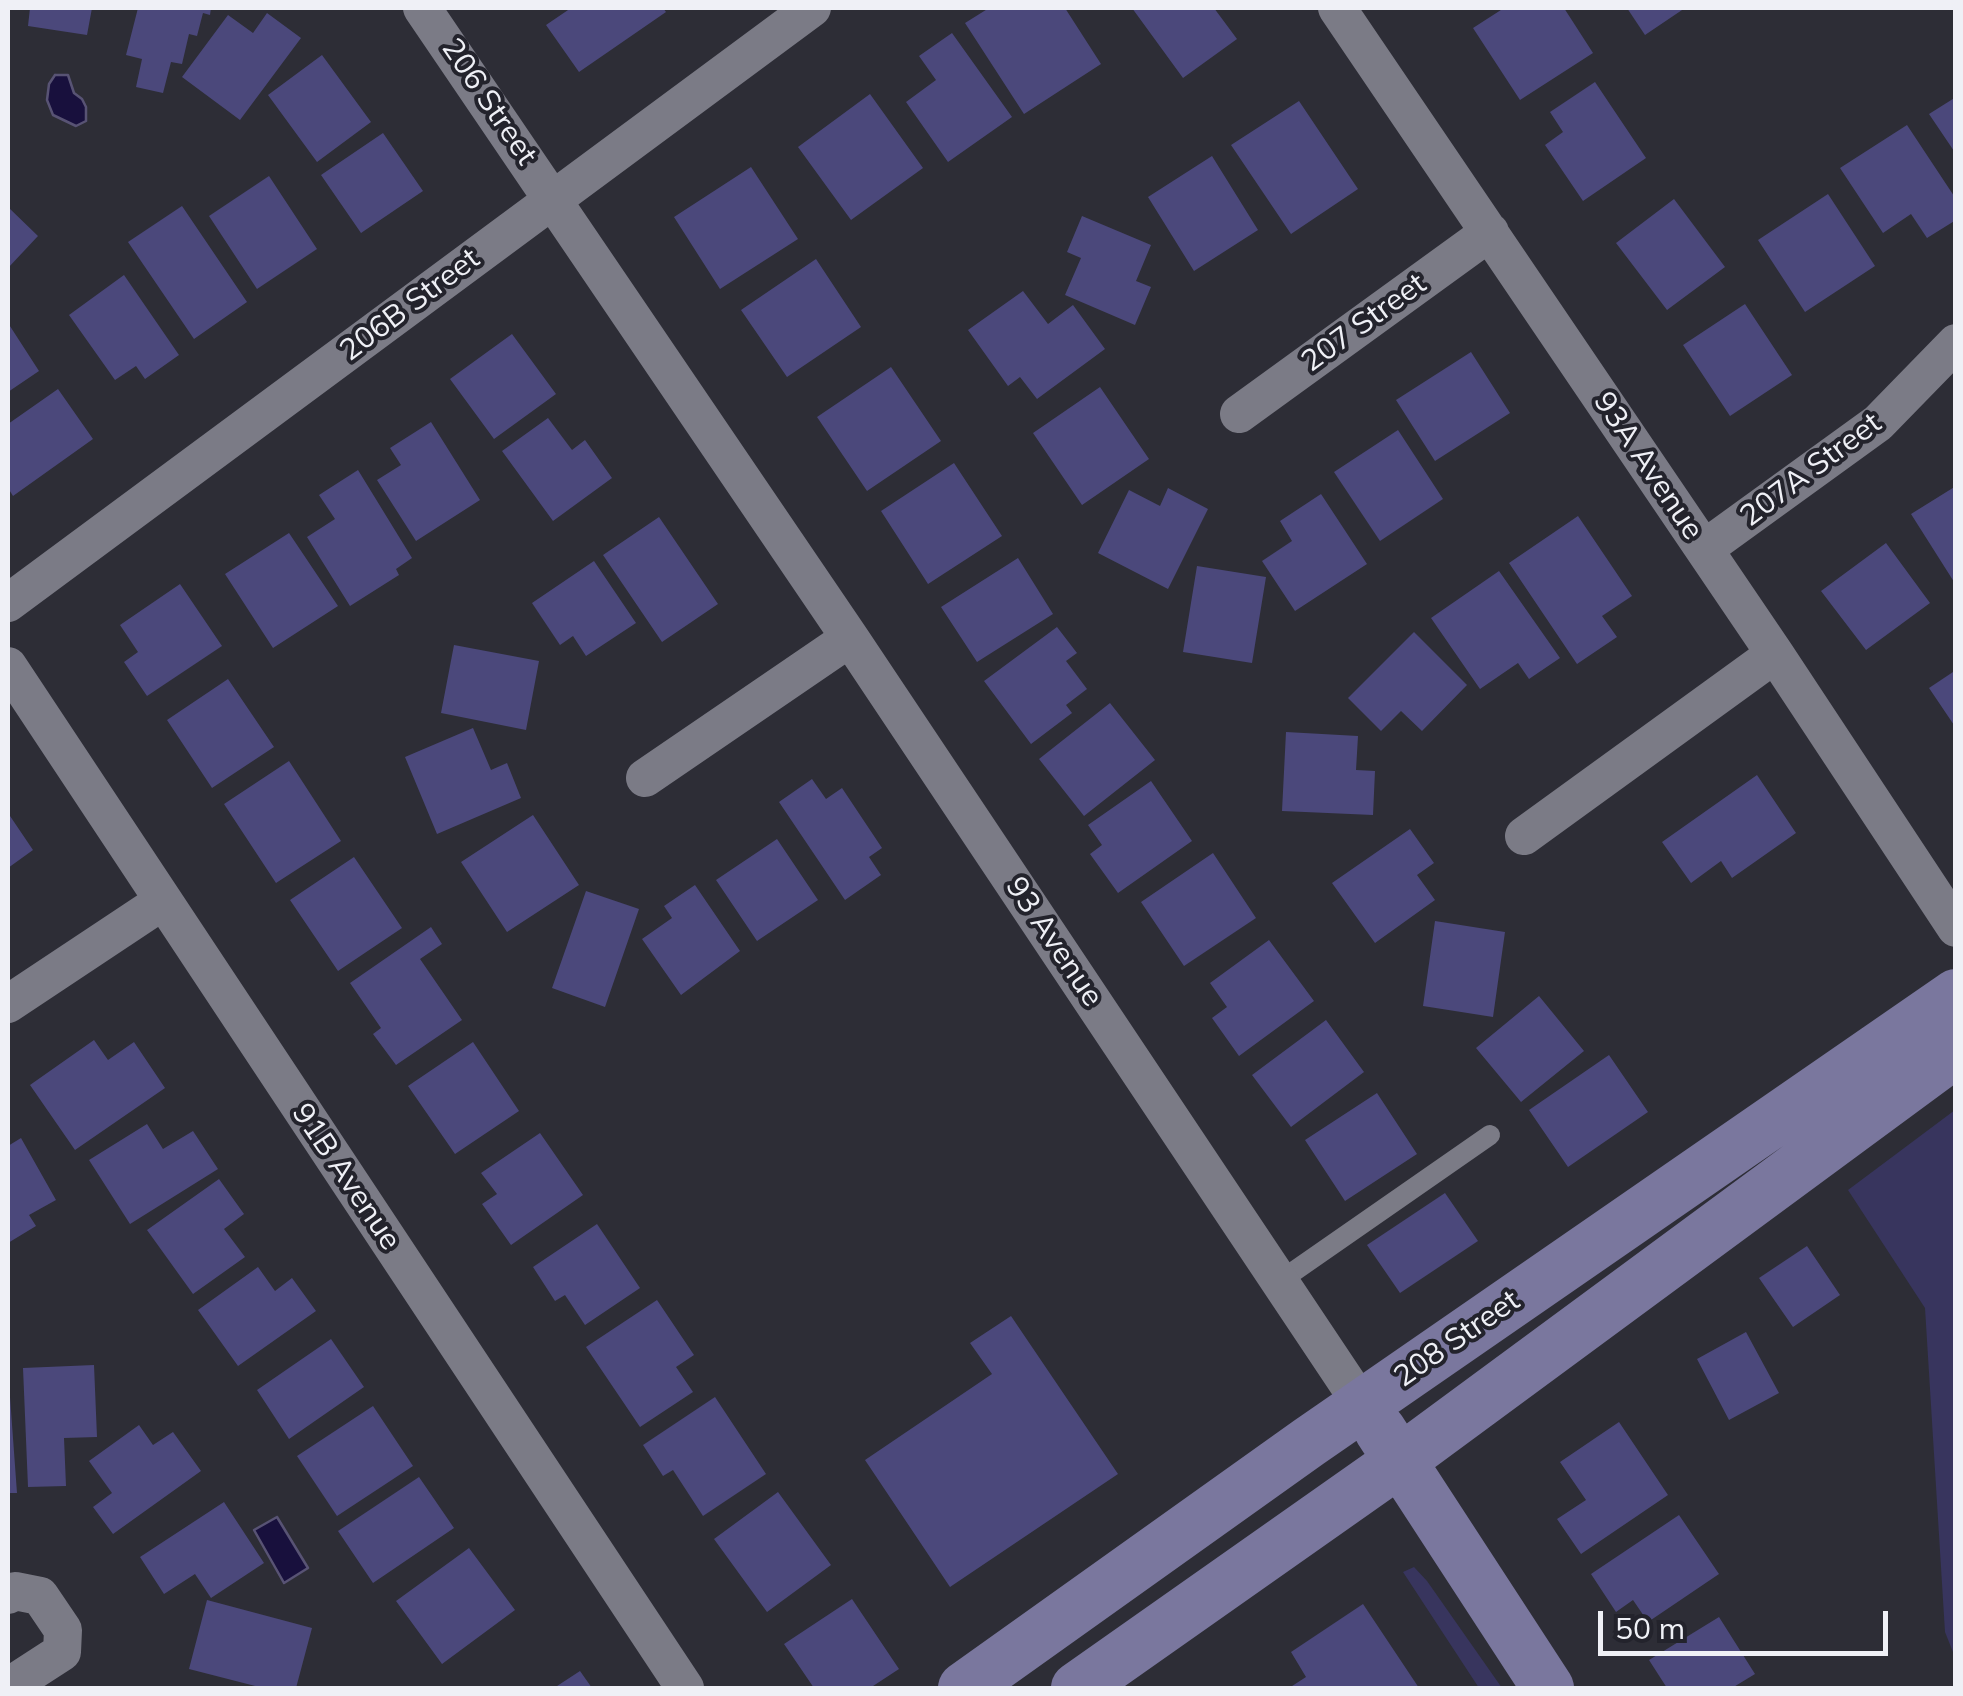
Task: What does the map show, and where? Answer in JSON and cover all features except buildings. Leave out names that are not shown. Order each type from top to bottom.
[{"type":"main road","name":"208 Street","points":[[964,1688],[1362,1404],[1956,995]]},
{"type":"main road","name":"208 Street","points":[[1077,1688],[1401,1460],[1956,1051]]},
{"type":"main road","name":"93 Avenue","points":[[1362,1404],[1548,1688]]},
{"type":"street","name":"206 Street","points":[[422,8],[554,198]]},
{"type":"street","name":"206B Street","points":[[8,603],[812,8]]},
{"type":"street","name":"93A Avenue","points":[[1351,13],[1490,232],[1956,928]]},
{"type":"street","name":"93 Avenue","points":[[554,198],[1362,1404]]},
{"type":"street","name":"207 Street","points":[[1238,414],[1490,232]]},
{"type":"street","name":"207A Street","points":[[1704,549],[1878,423],[1956,343]]},
{"type":"street","points":[[645,778],[850,638]]},
{"type":"street","points":[[1524,836],[1775,654]]},
{"type":"street","name":"91B Avenue","points":[[8,666],[686,1688]]},
{"type":"street","points":[[8,1004],[163,902]]},
{"type":"street","points":[[8,1595],[15,1591],[40,1596],[63,1630],[62,1652],[8,1686]]},
{"type":"lane","points":[[1280,1281],[1490,1134]]},
{"type":"shaded area","points":[[55,75],[68,75],[74,93],[86,107],[86,121],[76,126],[53,115],[47,100]]},
{"type":"shaded area","points":[[1955,1110],[1955,1657],[1945,1632],[1925,1308],[1848,1190]]},
{"type":"shaded area","points":[[277,1517],[308,1568],[284,1583],[254,1530]]},
{"type":"shaded area","points":[[1414,1567],[1502,1688],[1479,1688],[1403,1572]]}]
